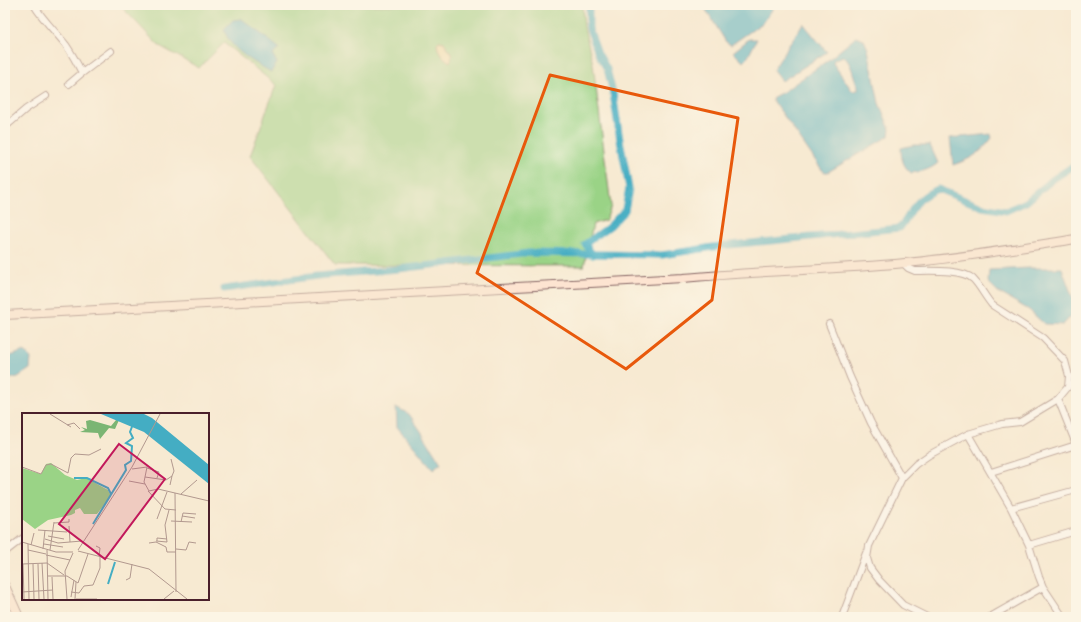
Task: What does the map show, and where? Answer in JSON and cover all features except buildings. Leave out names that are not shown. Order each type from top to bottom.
[{"type":"main road","points":[[5,315],[684,278],[904,263],[970,256],[1076,239]]},
{"type":"main road","points":[[6,587],[20,617]]},
{"type":"main road","points":[[6,587],[23,617]]},
{"type":"street","points":[[34,5],[43,20],[65,44],[82,73]]},
{"type":"street","points":[[69,84],[111,51]]},
{"type":"street","points":[[5,126],[26,109],[46,96]]},
{"type":"street","points":[[842,617],[869,546],[902,478],[916,464],[929,455],[968,434],[1002,424],[1020,422],[1058,399],[1068,387],[1069,376],[1065,361],[1043,338],[992,304],[973,279],[966,274],[915,271],[908,268],[904,263]]},
{"type":"street","points":[[829,324],[850,377],[871,423],[902,478]]},
{"type":"street","points":[[991,472],[1076,444],[1058,399]]},
{"type":"street","points":[[968,434],[1011,508],[1029,545],[1039,577],[1063,617]]},
{"type":"street","points":[[1011,508],[1076,490]]},
{"type":"street","points":[[1029,545],[1076,531]]},
{"type":"street","points":[[5,552],[22,539]]},
{"type":"street","points":[[869,546],[867,558],[870,568],[879,580],[903,605],[927,617]]},
{"type":"street","points":[[990,617],[1044,587]]},
{"type":"highlighted area","points":[[550,75],[738,118],[712,300],[626,369],[477,273]]},
{"type":"green space","points":[[120,5],[582,5],[584,27],[593,64],[611,206],[606,220],[593,224],[584,266],[335,265],[250,156],[276,85],[224,43],[199,68],[158,45]]},
{"type":"sand","points":[[439,41],[444,42],[450,52],[452,57],[450,62],[439,51],[437,43]]},
{"type":"water","points":[[704,5],[775,5],[764,22],[731,45],[726,42]]},
{"type":"water","points":[[242,19],[279,48],[273,55],[277,63],[271,72],[243,54],[231,43],[227,36],[224,29],[233,20]]},
{"type":"water","points":[[803,23],[827,52],[782,81],[773,70]]},
{"type":"water","points":[[856,37],[860,37],[864,40],[868,49],[879,103],[890,129],[889,136],[828,172],[825,172],[822,170],[772,99],[828,60]],"holes":[[[843,56],[852,70],[858,90],[853,91],[851,89],[833,63],[834,60]]]},
{"type":"water","points":[[749,39],[757,39],[748,57],[743,62],[733,52]]},
{"type":"water","points":[[991,134],[992,138],[979,152],[970,158],[953,165],[950,138]]},
{"type":"water","points":[[913,145],[930,145],[938,163],[925,170],[911,173],[903,162],[901,148]]},
{"type":"water","points":[[1062,268],[1076,307],[1072,315],[1063,325],[1044,324],[1029,310],[998,292],[988,282],[989,270]]},
{"type":"water","points":[[24,351],[31,358],[30,369],[18,377],[5,380],[5,358]]},
{"type":"water","points":[[396,407],[409,414],[441,463],[433,469],[397,427]]},
{"type":"waterway","points":[[589,5],[589,28],[598,53],[607,69],[613,93],[629,188],[625,210],[610,226],[585,244],[593,255]]},
{"type":"waterway","points":[[224,289],[317,276],[399,269],[529,253],[662,255],[720,246],[900,228],[920,200],[938,189],[982,207],[1006,211],[1026,202],[1052,180],[1076,164]]}]
